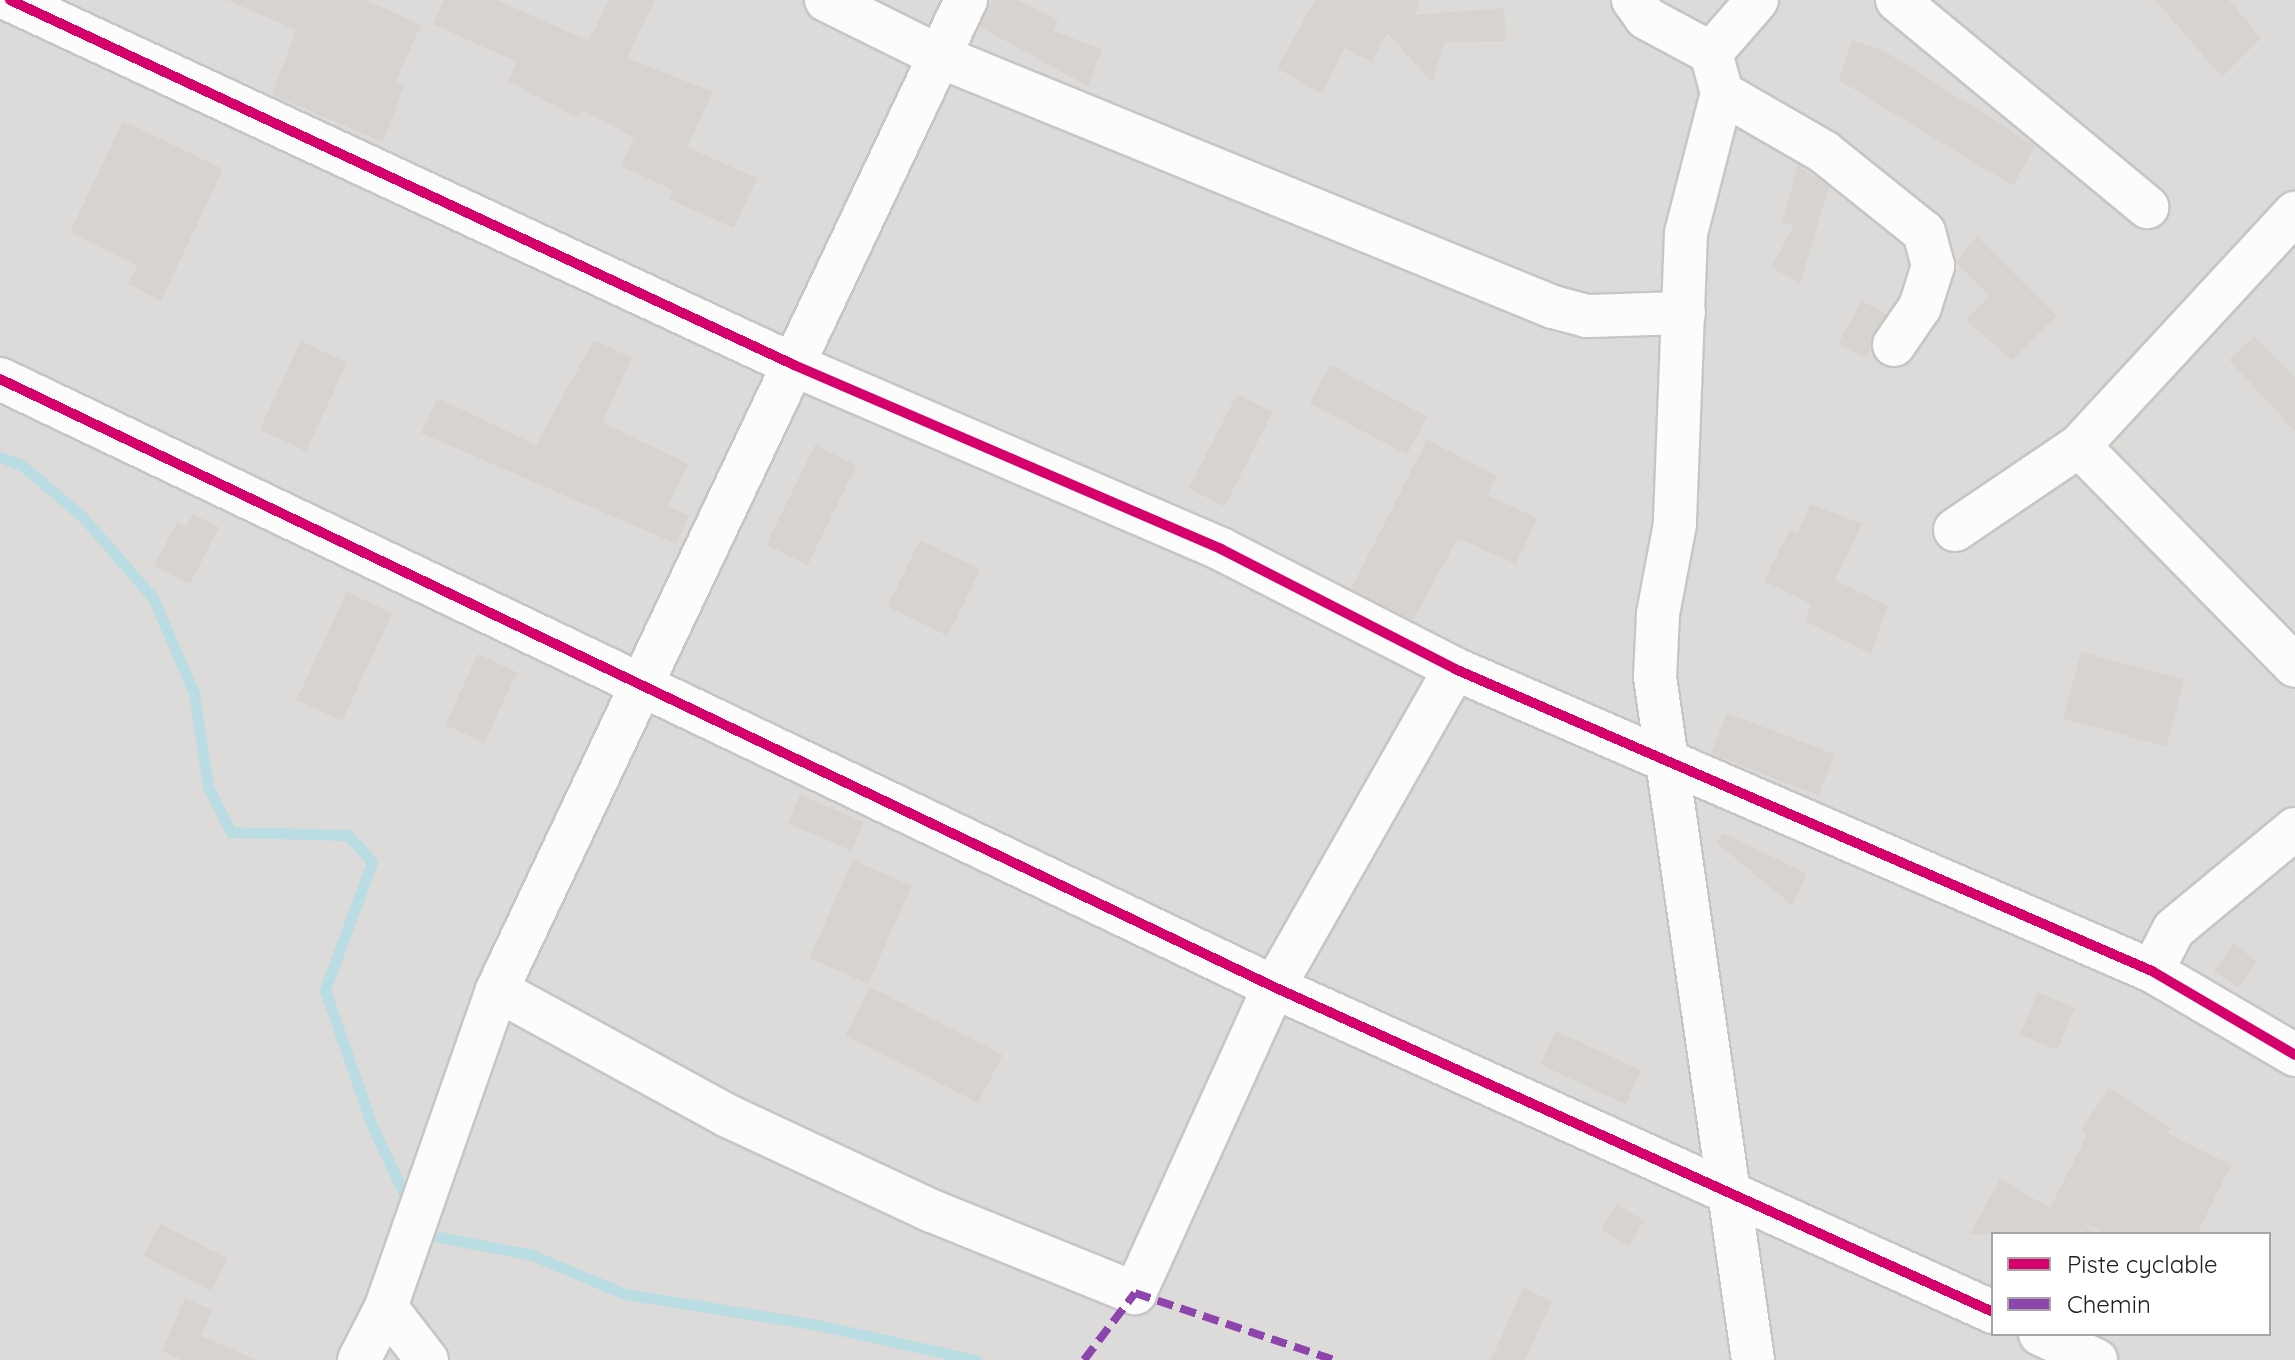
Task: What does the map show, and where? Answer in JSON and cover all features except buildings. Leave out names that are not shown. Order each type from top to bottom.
[{"type":"street","points":[[10,0],[794,365],[1221,549],[1455,669],[1663,762],[2152,971],[2295,1055]]},
{"type":"street","points":[[826,0],[941,57],[1553,307],[1587,316],[1684,313]]},
{"type":"street","points":[[359,1360],[386,1307],[497,990],[645,686],[966,0]]},
{"type":"street","points":[[1633,0],[1646,18],[1711,53],[1722,93],[1710,150],[1694,187],[1684,313],[1675,524],[1658,614],[1663,762],[1753,1360]]},
{"type":"street","points":[[1711,53],[1757,0]]},
{"type":"street","points":[[1897,0],[2147,207]]},
{"type":"street","points":[[1722,93],[1824,152],[1924,232],[1933,266],[1920,307],[1894,345]]},
{"type":"street","points":[[1955,530],[2079,446],[2295,213]]},
{"type":"street","points":[[0,379],[1274,987],[1727,1187],[1991,1311]]},
{"type":"street","points":[[2079,446],[2295,666]]},
{"type":"street","points":[[497,990],[728,1116],[932,1211],[1135,1293],[1274,987],[1455,669]]},
{"type":"street","points":[[2152,971],[2174,929],[2295,829]]},
{"type":"street","points":[[386,1307],[427,1360]]},
{"type":"street","points":[[2044,1336],[2096,1360]]},
{"type":"shaded area","points":[[0,0],[2295,0],[2295,1360],[0,1360]]},
{"type":"waterway","points":[[0,457],[23,466],[82,516],[153,598],[194,693],[208,787],[231,832],[348,835],[372,862],[325,990],[372,1126],[409,1204]]},
{"type":"waterway","points":[[423,1234],[532,1255],[625,1294],[818,1325],[976,1360]]},
{"type":"marked path","points":[[1084,1360],[1135,1293],[1334,1360]]},
{"type":"cycle path","points":[[10,0],[794,365],[1221,549],[1455,669],[2152,971],[2295,1055]]},
{"type":"cycle path","points":[[0,379],[1274,987],[1991,1311]]}]
